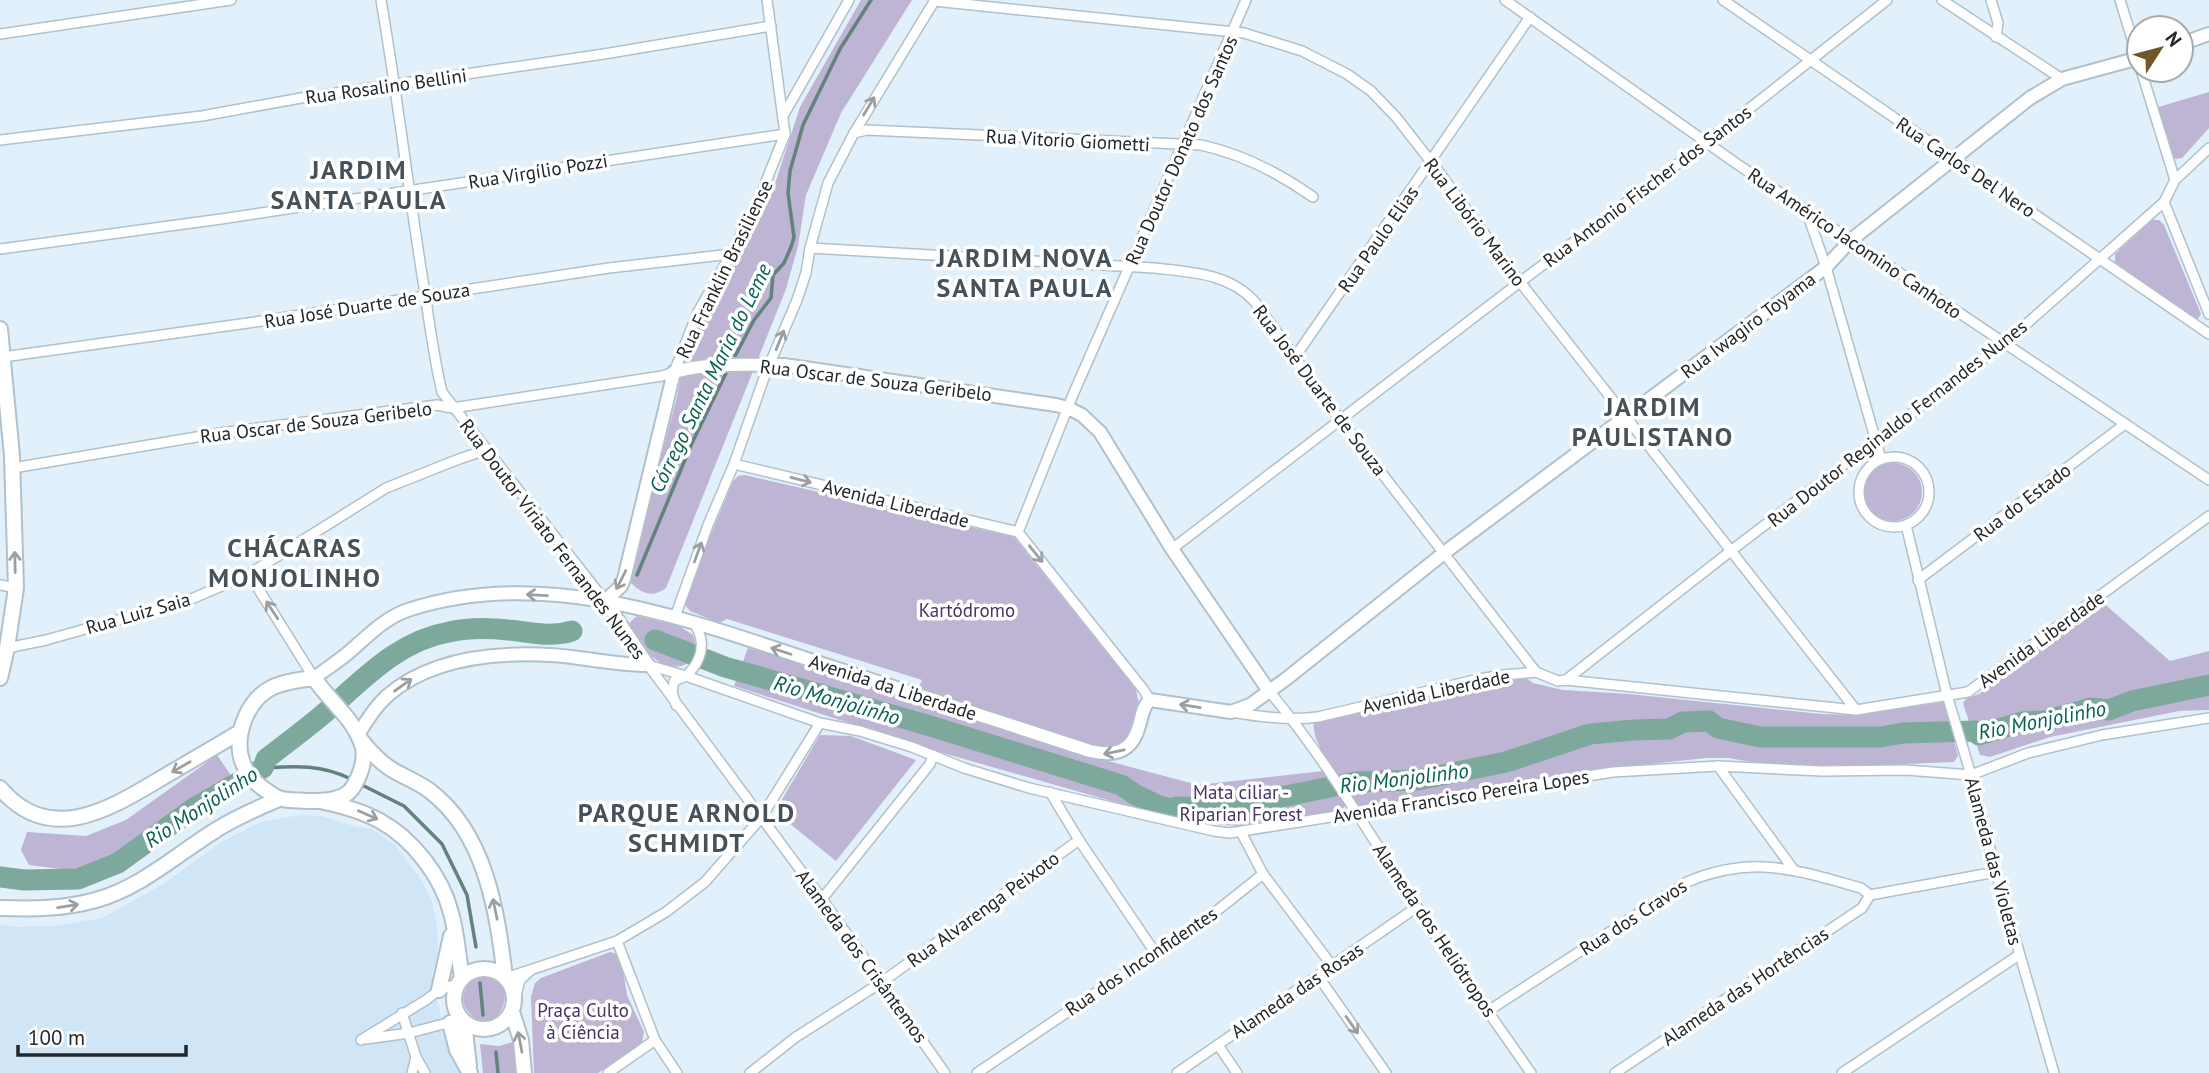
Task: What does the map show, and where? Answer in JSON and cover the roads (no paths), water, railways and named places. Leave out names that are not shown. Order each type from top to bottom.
[{"type":"main road","points":[[0,330],[16,587],[8,648],[0,678]]},
{"type":"main road","points":[[279,799],[257,784],[247,773],[238,749],[240,732],[250,709],[268,689],[278,683],[318,684],[344,713],[373,754],[388,767],[429,790],[444,803],[456,818],[483,867],[495,905],[505,977],[514,993],[513,1007],[521,1040],[524,1073]]},
{"type":"main road","points":[[0,788],[22,810],[61,819],[79,818],[118,804],[240,732]]},
{"type":"main road","points":[[322,802],[351,791],[362,771],[363,749],[358,735]]},
{"type":"main road","points":[[0,908],[38,909],[99,899],[159,870],[218,829],[279,799],[322,802],[352,808],[381,821],[407,841],[440,884],[452,914],[460,980],[453,1000],[470,1073]]},
{"type":"main road","points":[[439,990],[453,925]]},
{"type":"main road","points":[[460,980],[470,971],[488,968],[505,977]]},
{"type":"main road","points":[[459,1021],[472,1027],[491,1029],[499,1025],[513,1007]]},
{"type":"street","points":[[0,34],[231,0]]},
{"type":"street","name":"Rua Doutor Viriato Fernandes Nunes","points":[[381,0],[408,191],[442,392],[605,601],[676,705]]},
{"type":"street","points":[[767,0],[785,134]]},
{"type":"street","points":[[783,116],[849,0]]},
{"type":"street","name":"Rua Doutor Donato dos Santos","points":[[1018,532],[1068,408],[1246,0]]},
{"type":"street","name":"Rua Américo Jacomino Canhoto","points":[[1505,0],[1806,210],[2209,480]]},
{"type":"street","name":"Rua Carlos Del Nero","points":[[1723,0],[2209,334]]},
{"type":"street","name":"Rua Antonio Fischer dos Santos","points":[[1172,549],[1707,142],[1887,0]]},
{"type":"street","points":[[1942,0],[2062,79]]},
{"type":"street","points":[[1991,0],[1998,23],[1996,37]]},
{"type":"street","points":[[675,617],[708,525],[800,291],[828,183],[853,133],[934,1]]},
{"type":"street","name":"Rua Libório Marino","points":[[934,1],[1257,36],[1302,51],[1346,74],[1380,100],[1856,710]]},
{"type":"street","name":"Rua Paulo Elias","points":[[1296,357],[1530,17]]},
{"type":"street","name":"Rua Rosalino Bellini","points":[[0,140],[202,116],[301,98],[395,86],[771,26]]},
{"type":"street","name":"Rua Iwagiro Toyama","points":[[1231,712],[1250,705],[1269,691],[1444,553],[1826,267],[1851,240],[2030,98],[2062,79],[2125,65]]},
{"type":"street","points":[[2146,84],[2175,180]]},
{"type":"street","name":"Rua Vitorio Giometti","points":[[853,133],[867,130],[1184,144],[1219,149],[1248,160],[1279,174],[1313,197]]},
{"type":"street","name":"Rua Virgílio Pozzi","points":[[0,249],[221,219],[785,134]]},
{"type":"street","name":"Rua Franklin Brasiliense","points":[[605,601],[621,586],[624,579],[674,372],[698,312],[761,194],[785,134]]},
{"type":"street","name":"Rua Doutor Reginaldo Fernandes Nunes","points":[[1566,680],[2004,342],[2164,202],[2175,180],[2209,148]]},
{"type":"street","points":[[2164,202],[2209,314]]},
{"type":"street","points":[[1806,210],[1826,267],[1881,459]]},
{"type":"street","name":"Rua José Duarte de Souza","points":[[810,248],[1130,266],[1195,272],[1230,282],[1249,296],[1340,419],[1536,671]]},
{"type":"street","name":"Rua José Duarte de Souza","points":[[3,357],[609,268],[731,254]]},
{"type":"street","name":"Rua Oscar de Souza Geribelo","points":[[9,459],[437,405],[452,408],[662,376],[691,367],[706,366],[770,365],[1068,408],[1082,415],[1100,432],[1172,549],[1269,691],[1292,718]]},
{"type":"street","name":"Rua do Estado","points":[[1918,580],[2125,424]]},
{"type":"street","name":"Rua Luiz Saia","points":[[8,648],[189,600],[249,574],[386,488],[486,450]]},
{"type":"street","points":[[1895,457],[1909,460],[1920,468],[1927,480],[1929,494],[1926,507],[1906,526],[1879,524],[1868,516],[1861,504],[1859,490],[1862,477],[1870,466],[1881,459],[1895,457]]},
{"type":"street","name":"Avenida Liberdade","points":[[734,464],[1018,532]]},
{"type":"street","name":"Avenida Liberdade","points":[[1150,700],[1253,716],[1318,717],[1479,679],[1536,671],[1558,681],[1856,710],[1968,692],[2209,516]]},
{"type":"street","name":"Alameda das Violetas","points":[[1906,526],[1947,695],[1954,710],[1996,872],[2054,1073]]},
{"type":"street","points":[[1018,532],[1150,700]]},
{"type":"street","points":[[249,574],[318,684],[372,631],[407,610],[466,597],[513,593],[605,601]]},
{"type":"street","points":[[0,585],[16,587]]},
{"type":"street","name":"Avenida da Liberdade","points":[[605,601],[675,617],[696,626],[1103,754],[1116,754],[1127,749],[1135,738],[1142,712],[1150,700]]},
{"type":"street","points":[[676,705],[674,681],[686,676],[699,660],[702,644],[696,626]]},
{"type":"street","points":[[358,735],[387,696],[414,677],[442,665],[530,654],[648,665]]},
{"type":"street","name":"Avenida Francisco Pereira Lopes","points":[[648,665],[820,723],[860,731],[975,771],[1050,792],[1214,831],[1241,832],[1613,772],[1718,766],[1822,771],[1906,770],[1971,775],[2028,753],[2053,747],[2114,733],[2209,718]]},
{"type":"street","name":"Alameda dos Crisântemos","points":[[676,705],[822,899],[945,1073]]},
{"type":"street","name":"Alameda dos Heliótropos","points":[[1292,718],[1531,1073]]},
{"type":"street","points":[[505,977],[617,940],[666,912],[705,883],[761,818],[820,723]]},
{"type":"street","points":[[822,899],[930,764],[933,755]]},
{"type":"street","points":[[1718,766],[1793,869]]},
{"type":"street","points":[[1050,792],[1154,951]]},
{"type":"street","points":[[1241,832],[1264,873],[1333,967]]},
{"type":"street","name":"Rua Alvarenga Peixoto","points":[[750,1073],[796,1037],[882,982],[1079,840]]},
{"type":"street","name":"Rua dos Cravos","points":[[1488,1011],[1687,882],[1708,873],[1750,866],[1793,869],[1861,888],[1870,895]]},
{"type":"street","points":[[1870,895],[1996,872]]},
{"type":"street","name":"Rua dos Inconfidentes","points":[[977,1073],[1214,912],[1264,873]]},
{"type":"street","name":"Alameda das Hortências","points":[[1615,1073],[1862,908],[1870,895]]},
{"type":"street","name":"Alameda das Rosas","points":[[1177,1073],[1417,907]]},
{"type":"street","points":[[617,940],[656,1040],[677,1073]]},
{"type":"street","points":[[1843,1073],[2019,955]]},
{"type":"street","points":[[513,1007],[520,981],[532,969]]},
{"type":"street","points":[[1318,976],[1386,1073]]},
{"type":"street","points":[[459,1021],[409,1033],[360,1040],[439,990],[460,980]]},
{"type":"street","points":[[402,1013],[416,1057],[425,1073]]},
{"type":"street","points":[[608,1073],[656,1040]]},
{"type":"street","points":[[1218,1045],[1237,1073]]},
{"type":"street","points":[[412,1073],[416,1057]]},
{"type":"waterway","name":"Córrego Santa Maria do Leme","points":[[733,360],[754,320],[771,298],[773,275],[784,263],[794,237],[788,193],[790,171],[803,125],[840,49],[871,0]]},
{"type":"waterway","name":"Córrego Santa Maria do Leme","points":[[637,575],[692,443],[729,367]]},
{"type":"waterway","name":"Rio Monjolinho","points":[[0,877],[24,880],[78,879],[118,863],[194,808],[263,768],[266,759],[380,665],[412,644],[449,632],[471,629],[548,634],[572,631]]},
{"type":"waterway","name":"Rio Monjolinho","points":[[655,640],[725,667],[927,725],[1121,785],[1136,795],[1170,809],[1266,800],[1355,782],[1418,780],[1506,762],[1590,734],[1669,729],[1683,722],[1709,721],[1718,728],[1760,737],[1881,737],[1903,733],[1975,731],[1979,735],[2022,722],[2044,721],[2091,708],[2109,710],[2132,701],[2209,685]]},
{"type":"waterway","points":[[263,768],[318,768],[351,779]]},
{"type":"waterway","points":[[358,783],[404,806],[442,844],[467,895],[476,947]]},
{"type":"waterway","points":[[480,983],[483,1015]]},
{"type":"waterway","points":[[496,1052],[498,1073]]},
{"type":"district","name":"JARDIM SANTA PAULA","points":[[359,184]]},
{"type":"district","name":"JARDIM NOVA SANTA PAULA","points":[[1025,272]]},
{"type":"district","name":"JARDIM PAULISTANO","points":[[1653,421]]},
{"type":"district","name":"CHÁCARAS MONJOLINHO","points":[[295,562]]},
{"type":"district","name":"PARQUE ARNOLD SCHMIDT","points":[[687,827]]},
{"type":"park label","name":"Kartódromo","points":[[967,610]]},
{"type":"park label","name":"Mata ciliar - Riparian Forest","points":[[1241,803]]},
{"type":"park label","name":"Praça Culto à Ciência","points":[[583,1021]]}]
